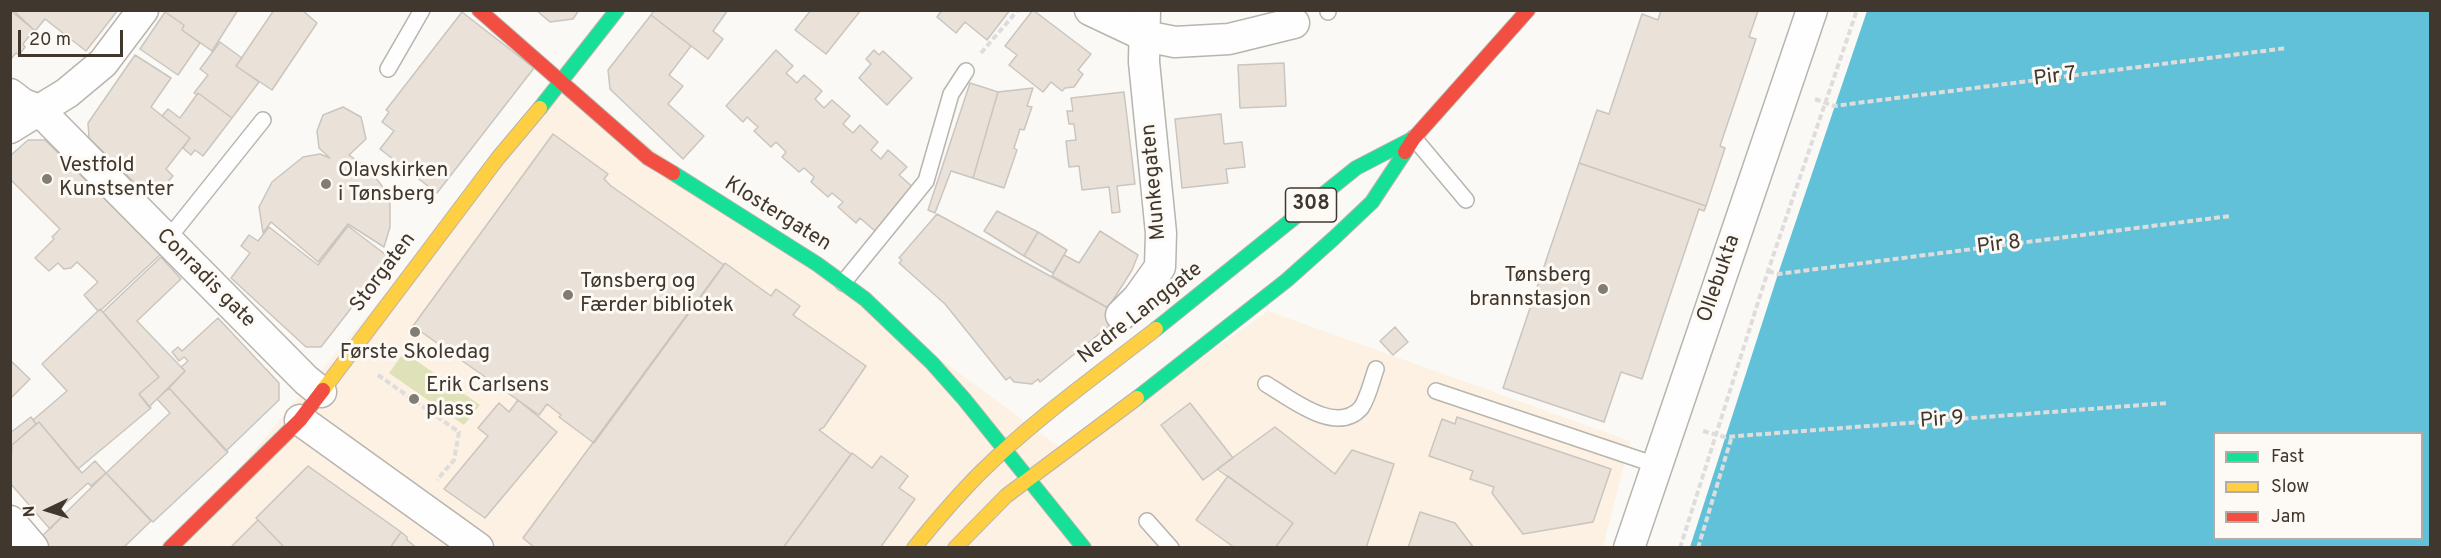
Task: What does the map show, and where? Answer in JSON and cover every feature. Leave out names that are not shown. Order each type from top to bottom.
[{"type":"street","points":[[10,128],[67,93],[104,63],[143,10]]},
{"type":"street","name":"Klostergaten","points":[[478,10],[648,158],[817,264],[865,299],[932,363],[1030,479]]},
{"type":"street","name":"Storgaten","points":[[170,548],[300,420],[498,158],[561,83],[617,10]]},
{"type":"street","points":[[1090,10],[1145,23],[1175,42],[1229,39],[1294,23]]},
{"type":"street","name":"Nedre Langgate","points":[[955,548],[986,515],[1030,479],[1094,432],[1287,280],[1372,202],[1414,138],[1528,10]]},
{"type":"street","name":"Ollebukta","points":[[1629,548],[1812,10]]},
{"type":"street","name":"Munkegaten","points":[[1121,315],[1138,298],[1160,267],[1161,233],[1144,62],[1145,23]]},
{"type":"street","name":"Conradis gate","points":[[10,94],[23,104],[39,110],[306,380],[321,392]]},
{"type":"street","name":"Nedre Langgate","points":[[914,548],[943,512],[982,471],[1041,419],[1356,168],[1414,138]]},
{"type":"street","points":[[300,420],[478,548]]},
{"type":"street","points":[[1030,479],[1084,548]]},
{"type":"street","points":[[10,520],[33,548]]},
{"type":"lane","points":[[388,69],[422,10]]},
{"type":"lane","points":[[843,283],[926,181],[951,94],[966,71]]},
{"type":"lane","points":[[167,240],[263,120]]},
{"type":"lane","points":[[1414,138],[1466,200]]},
{"type":"lane","points":[[1266,384],[1320,415],[1339,419],[1352,415],[1362,406],[1376,369]]},
{"type":"lane","points":[[1436,391],[1656,465]]},
{"type":"lane","points":[[1147,521],[1171,548]]},
{"type":"path","points":[[966,71],[1018,10]]},
{"type":"path","points":[[1680,548],[1768,271],[1857,10]]},
{"type":"path","name":"Pir 7","points":[[1824,102],[1834,106],[2287,48]]},
{"type":"path","name":"Pir 8","points":[[1768,271],[1778,274],[2230,216]]},
{"type":"path","points":[[346,359],[375,372],[459,432],[454,460],[444,471]]},
{"type":"path","name":"Pir 9","points":[[1716,435],[1732,436],[2168,404]]},
{"type":"path","points":[[1698,548],[1732,436]]},
{"type":"shaded area","points":[[562,82],[1068,453],[1268,311],[1630,441],[1603,547],[173,548]]},
{"type":"green space","points":[[402,355],[408,355],[480,405],[464,425],[389,373]]},
{"type":"water","points":[[1867,11],[2430,11],[2430,547],[1690,547],[1778,274]]},
{"type":"building","points":[[10,10],[34,30],[23,44],[25,47],[19,55],[16,53],[10,60]]},
{"type":"building","points":[[13,10],[118,10],[86,51],[45,19],[35,31]]},
{"type":"building","points":[[166,10],[238,10],[212,51],[182,30],[184,25],[165,12]]},
{"type":"building","points":[[274,10],[302,10],[317,23],[272,90],[236,66]]},
{"type":"building","points":[[536,10],[579,10],[573,19],[550,22]]},
{"type":"building","points":[[654,10],[728,10],[713,31],[723,39],[708,59],[651,15]]},
{"type":"building","points":[[811,10],[861,10],[826,54],[795,30]]},
{"type":"building","points":[[942,10],[1010,10],[987,40],[965,22],[956,33],[937,17]]},
{"type":"building","points":[[1033,10],[1091,54],[1078,70],[1083,74],[1074,87],[1065,88],[1062,91],[1051,82],[1043,92],[1009,65],[1017,55],[1005,46]]},
{"type":"building","points":[[1661,10],[1758,11],[1749,37],[1756,39],[1720,146],[1725,148],[1706,206],[1579,163],[1597,110],[1609,114],[1642,14],[1658,20]]},
{"type":"building","points":[[165,12],[184,25],[182,30],[200,43],[178,75],[140,49]]},
{"type":"building","points":[[462,12],[534,68],[437,193],[380,149],[394,131],[382,122],[389,112],[386,110]]},
{"type":"building","points":[[651,15],[691,46],[669,75],[683,86],[668,104],[704,136],[683,159],[610,89],[608,70]]},
{"type":"building","points":[[220,42],[242,58],[236,66],[259,82],[232,118],[198,93],[197,95],[194,93],[208,75],[200,69]]},
{"type":"building","points":[[776,50],[793,66],[786,73],[797,83],[804,75],[822,91],[815,99],[824,108],[832,100],[850,116],[843,124],[853,133],[860,125],[878,142],[871,150],[881,159],[888,150],[907,167],[899,175],[914,188],[875,231],[860,218],[856,223],[838,207],[843,202],[832,193],[828,197],[811,182],[814,177],[804,168],[799,172],[782,157],[786,152],[776,142],[771,147],[754,131],[758,127],[747,117],[743,122],[726,106]]},
{"type":"building","points":[[874,50],[879,55],[883,51],[912,78],[887,105],[859,78],[871,64],[866,59]]},
{"type":"building","points":[[135,55],[171,78],[151,107],[190,138],[166,169],[173,176],[159,192],[152,186],[146,194],[89,138],[88,123]]},
{"type":"building","points":[[1284,63],[1286,106],[1240,108],[1238,65]]},
{"type":"building","points":[[970,83],[998,92],[973,178],[951,171],[935,213],[928,210]]},
{"type":"building","points":[[1033,88],[1027,106],[1032,107],[1024,130],[1020,129],[1014,148],[1017,150],[1004,188],[973,178],[998,92]]},
{"type":"building","points":[[1124,92],[1135,184],[1117,186],[1120,212],[1112,213],[1109,187],[1082,190],[1079,166],[1069,167],[1066,141],[1076,140],[1074,124],[1069,124],[1067,111],[1073,111],[1071,98]]},
{"type":"building","points":[[198,93],[232,118],[203,156],[195,150],[191,155],[183,148],[190,138],[162,116],[168,109],[180,118]]},
{"type":"building","name":"Olavskirken i Tønsberg","points":[[343,107],[361,117],[366,139],[349,155],[369,169],[382,186],[390,204],[390,227],[384,247],[348,224],[318,262],[271,222],[263,233],[259,207],[272,182],[303,157],[320,154],[330,158],[319,148],[317,131],[323,115]]},
{"type":"building","points":[[1221,114],[1224,144],[1242,142],[1245,167],[1226,169],[1228,183],[1182,188],[1175,119]]},
{"type":"building","name":"Tønsberg og Færder bibliotek","points":[[553,134],[608,174],[604,179],[611,186],[724,265],[594,443],[559,417],[561,415],[547,404],[539,415],[413,326]]},
{"type":"building","points":[[28,140],[45,140],[161,254],[101,310],[98,311],[84,295],[98,282],[77,262],[71,268],[64,269],[58,263],[49,271],[35,258],[54,239],[52,237],[60,229],[10,179],[10,156]]},
{"type":"building","name":"Tønsberg brannstasjon","points":[[1579,163],[1706,206],[1704,211],[1699,209],[1642,379],[1621,372],[1604,422],[1503,388]]},
{"type":"building","points":[[997,211],[1038,232],[1024,256],[984,231]]},
{"type":"building","points":[[937,214],[1112,310],[1110,325],[1040,382],[1038,379],[1032,384],[1014,382],[1010,377],[1006,380],[945,304],[899,263],[902,260],[899,258]]},
{"type":"building","points":[[348,226],[390,258],[321,347],[306,347],[231,278],[250,253],[241,246],[249,235],[258,241],[269,227],[318,265]]},
{"type":"building","points":[[1100,231],[1138,255],[1132,270],[1108,308],[1052,276],[1064,255],[1079,263]]},
{"type":"building","points":[[1038,232],[1067,250],[1053,273],[1024,256]]},
{"type":"building","points":[[161,257],[181,279],[137,321],[185,371],[149,407],[139,394],[159,377],[103,312]]},
{"type":"building","points":[[725,263],[771,296],[776,289],[800,306],[793,315],[866,366],[824,427],[819,430],[851,454],[783,548],[535,548],[523,538]]},
{"type":"building","points":[[100,309],[159,377],[139,394],[151,408],[78,469],[39,422],[36,424],[33,420],[67,391],[42,364]]},
{"type":"building","points":[[218,318],[279,383],[279,400],[226,451],[169,388],[185,371],[181,367],[188,361],[184,357],[179,361],[172,352],[178,347],[182,351]]},
{"type":"building","points":[[1395,327],[1408,342],[1393,355],[1380,341]]},
{"type":"building","points":[[10,360],[30,379],[10,399]]},
{"type":"building","points":[[169,388],[228,452],[153,522],[106,473],[170,413],[157,399]]},
{"type":"building","points":[[518,400],[557,432],[485,518],[444,489],[488,436],[478,428],[499,403],[509,412]]},
{"type":"building","points":[[1190,403],[1233,458],[1203,480],[1161,425]]},
{"type":"building","points":[[31,417],[36,424],[10,449],[10,433]]},
{"type":"building","points":[[1457,417],[1611,469],[1593,522],[1523,534],[1492,493],[1494,487],[1470,479],[1473,471],[1429,456],[1442,419],[1455,424]]},
{"type":"building","points":[[39,422],[82,473],[95,461],[106,473],[91,486],[88,483],[59,509],[65,514],[50,529],[10,483],[12,445]]},
{"type":"building","points":[[1275,427],[1335,474],[1352,450],[1394,464],[1366,548],[1275,548],[1293,523],[1217,469]]},
{"type":"building","points":[[852,453],[872,468],[881,456],[908,476],[899,488],[915,499],[880,548],[783,548]]},
{"type":"building","points":[[308,466],[401,532],[390,548],[285,548],[256,518]]},
{"type":"building","points":[[106,473],[151,521],[123,548],[48,548],[39,539]]},
{"type":"building","points":[[1228,476],[1293,523],[1275,548],[1235,548],[1196,520]]},
{"type":"building","points":[[1420,512],[1455,523],[1474,548],[1408,548]]},
{"type":"building","points":[[258,520],[285,548],[230,548]]},
{"type":"building","points":[[401,532],[407,540],[417,548],[390,548]]},
{"type":"traffic: fast","points":[[540,108],[617,10]]},
{"type":"traffic: fast","points":[[1156,329],[1356,168],[1412,139]]},
{"type":"traffic: fast","points":[[1137,398],[1287,280],[1334,238],[1372,202],[1405,152]]},
{"type":"traffic: fast","points":[[673,173],[817,264],[865,299],[932,363],[964,399],[1084,548]]},
{"type":"traffic: slow","points":[[323,390],[498,158],[540,108]]},
{"type":"traffic: slow","points":[[914,548],[981,472],[1067,398],[1156,329]]},
{"type":"traffic: slow","points":[[955,548],[1006,496],[1137,398]]},
{"type":"traffic: jam","points":[[479,10],[648,158],[673,173]]},
{"type":"traffic: jam","points":[[1405,152],[1414,138],[1528,10]]},
{"type":"traffic: jam","points":[[170,548],[300,420],[323,390]]},
{"type":"place","name":"Vestfold Kunstsenter","points":[[47,179]]},
{"type":"place","name":"Olavskirken i Tønsberg","points":[[326,184]]},
{"type":"place","name":"Tønsberg brannstasjon","points":[[1603,289]]},
{"type":"place","name":"Tønsberg og Færder bibliotek","points":[[568,295]]},
{"type":"place","name":"Første Skoledag","points":[[415,332]]},
{"type":"place","name":"Erik Carlsens plass","points":[[414,399]]}]
